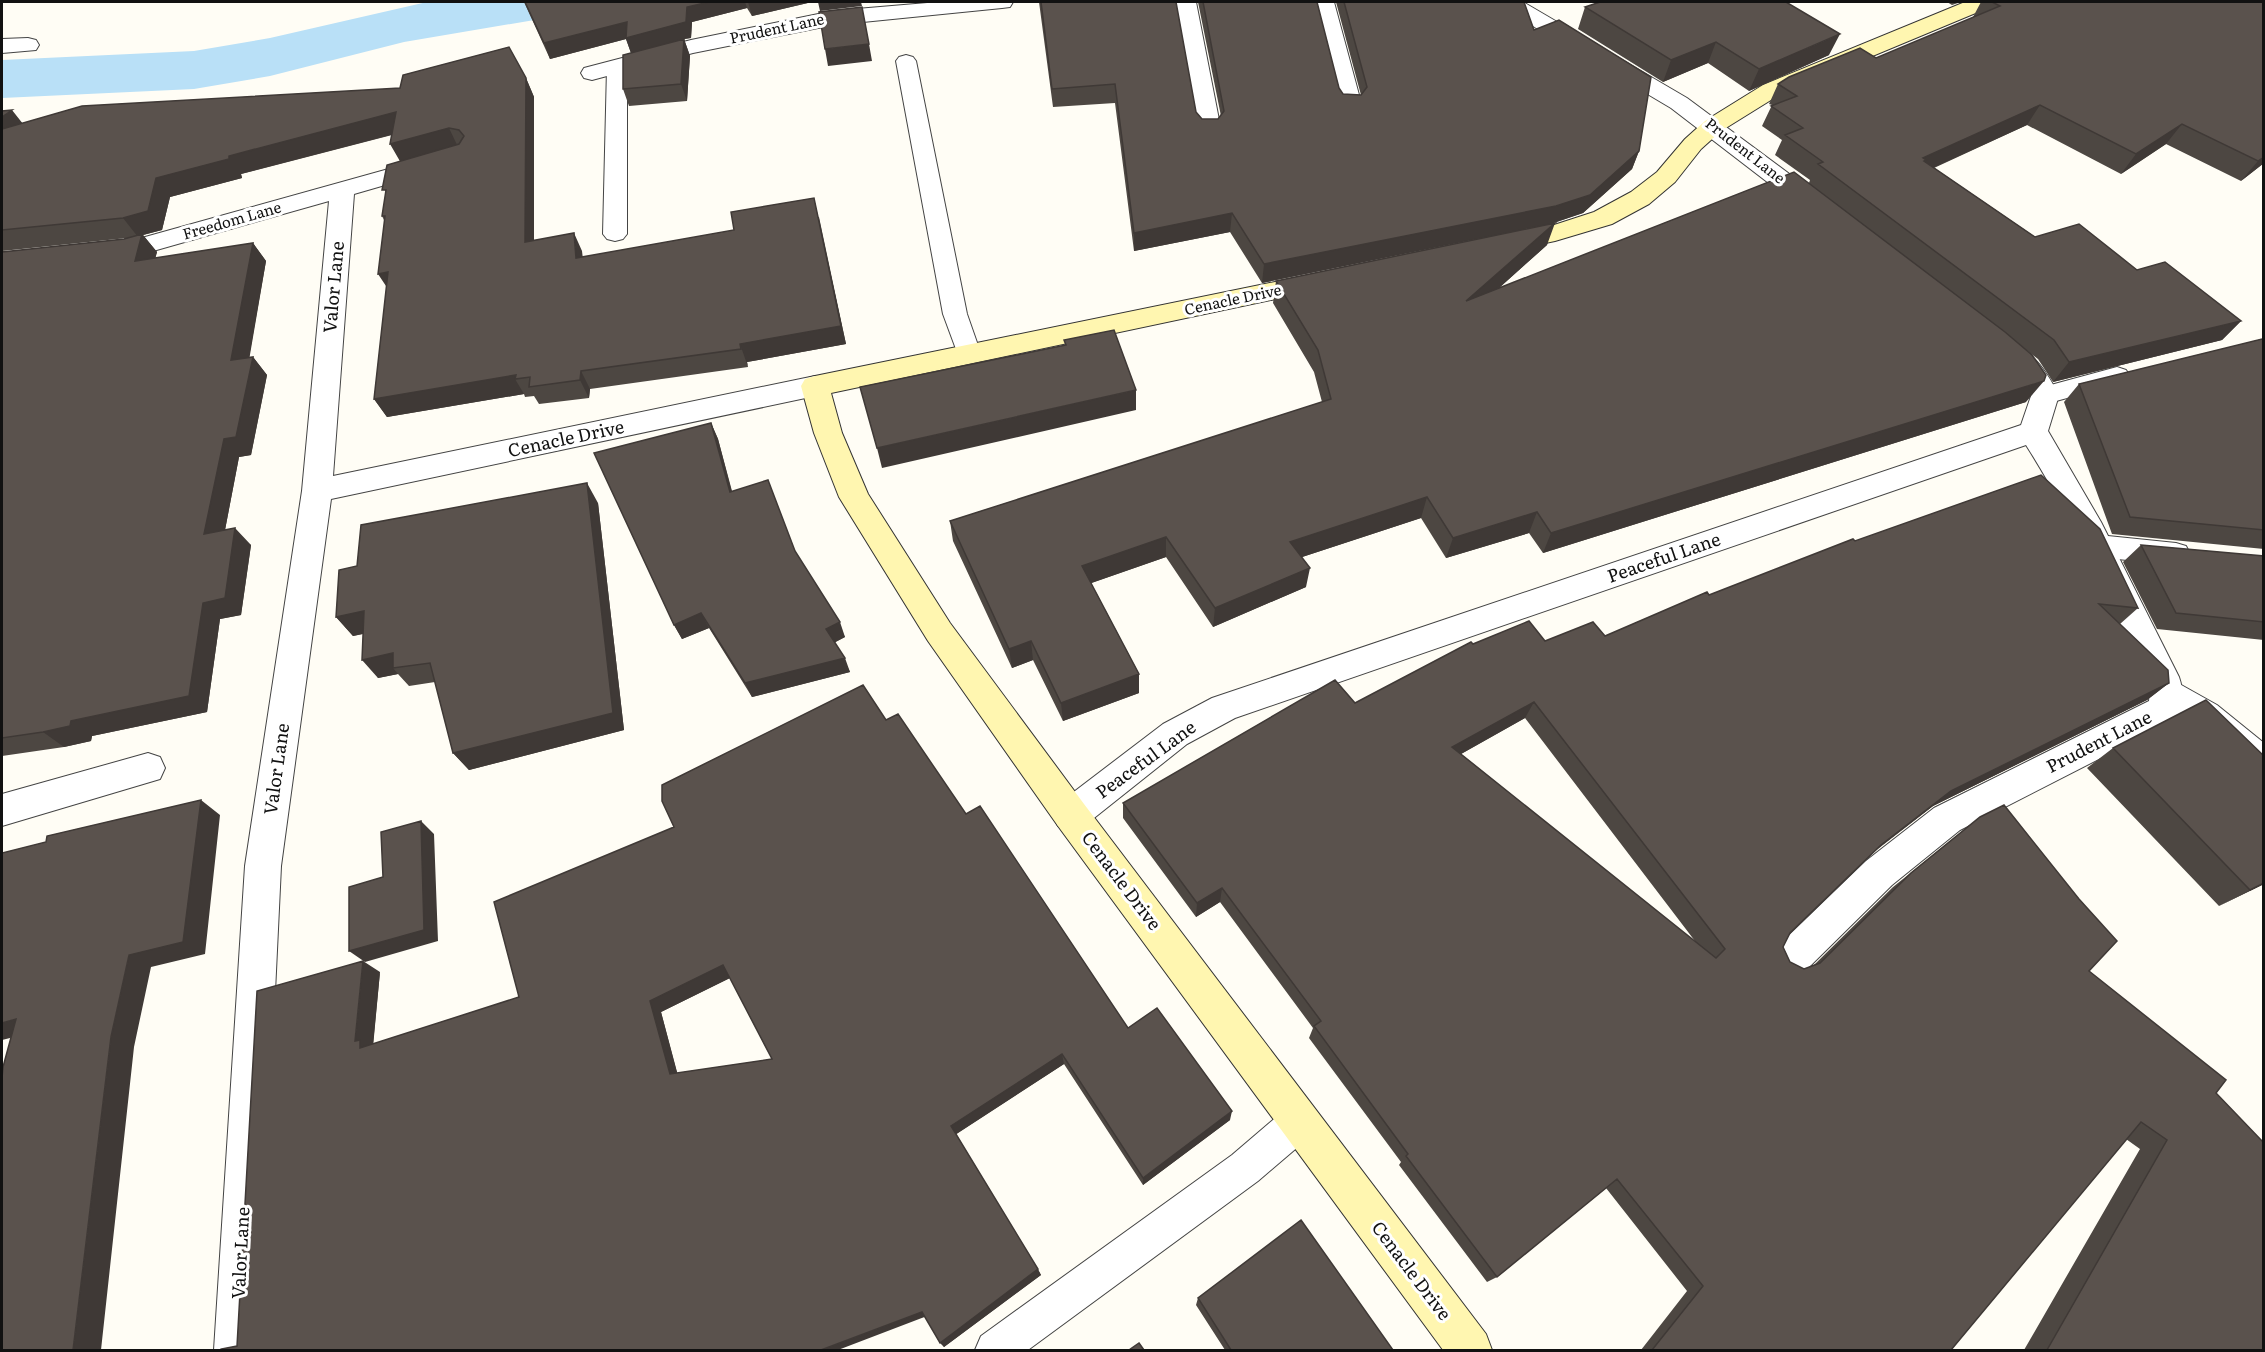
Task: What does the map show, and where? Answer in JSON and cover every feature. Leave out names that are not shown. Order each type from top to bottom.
[{"type":"street","name":"Prudent Lane","points":[[592,73],[691,47],[833,18],[1002,2]]},
{"type":"street","points":[[1185,2],[1209,130]]},
{"type":"street","points":[[1323,2],[1350,106]]},
{"type":"street","name":"Prudent Lane","points":[[1509,2],[1534,14],[1713,126],[1828,215]]},
{"type":"street","points":[[1485,247],[1555,233],[1603,218],[1640,198],[1666,177],[1693,144],[1713,126],[1771,90],[1982,2]]},
{"type":"street","points":[[2,46],[28,45]]},
{"type":"street","name":"Freedom Lane","points":[[81,254],[139,247],[448,159]]},
{"type":"street","name":"Valor Lane","points":[[236,1350],[263,866],[317,491],[342,190]]},
{"type":"street","name":"Cenacle Drive","points":[[317,491],[1344,277]]},
{"type":"street","points":[[1991,338],[2027,368],[2044,395],[2033,432],[2050,458],[2098,546],[2167,690]]},
{"type":"street","name":"Cenacle Drive","points":[[816,386],[828,433],[854,497],[939,632],[1071,815],[1470,1350]]},
{"type":"street","name":"Peaceful Lane","points":[[1071,815],[1175,735],[1224,708],[2033,432]]},
{"type":"street","name":"Prudent Lane","points":[[1789,961],[1880,873],[1947,819],[2165,709],[2167,690]]},
{"type":"street","points":[[2,810],[148,768]]},
{"type":"lane","points":[[906,61],[955,314],[969,354]]},
{"type":"lane","points":[[615,234],[617,68]]},
{"type":"lane","points":[[2044,395],[2138,371]]},
{"type":"lane","points":[[2098,546],[2204,556]]},
{"type":"lane","points":[[2167,690],[2193,703],[2221,723],[2264,763]]},
{"type":"lane","points":[[995,1350],[1245,1168],[1300,1121]]},
{"type":"building","points":[[525,2],[709,2],[687,7],[686,22],[626,38],[627,22],[544,43]]},
{"type":"building","points":[[1041,2],[1176,2],[1196,112],[1202,119],[1218,119],[1224,111],[1203,2],[1317,2],[1339,88],[1343,94],[1361,95],[1367,87],[1344,2],[1524,2],[1534,30],[1559,20],[1651,77],[1639,151],[1590,195],[1556,206],[1264,264],[1232,213],[1134,233],[1115,84],[1052,89]]},
{"type":"building","points":[[1600,2],[1786,2],[1840,34],[1759,69],[1716,42],[1671,60],[1585,7]]},
{"type":"building","points":[[1992,2],[2264,2],[2264,157],[2258,161],[2182,124],[2136,154],[2040,105],[1923,158],[1926,160],[1924,161],[2035,237],[2079,224],[2137,270],[2165,262],[2241,321],[2069,362],[2054,340],[1818,164],[1823,162],[1785,135],[1803,128],[1771,106],[1797,96],[1778,84],[1789,77],[1860,48],[1876,58],[2000,6]]},
{"type":"building","points":[[862,7],[869,44],[825,49],[819,12]]},
{"type":"building","points":[[684,39],[681,84],[623,89],[623,55]]},
{"type":"building","points":[[509,47],[526,78],[525,242],[574,233],[576,258],[734,230],[731,212],[814,198],[841,326],[740,344],[741,349],[581,371],[580,380],[529,387],[530,377],[515,379],[516,375],[374,399],[388,272],[378,274],[385,216],[382,216],[386,190],[382,190],[387,165],[459,144],[464,136],[459,130],[449,128],[390,144],[396,112],[229,156],[229,159],[156,178],[148,211],[123,218],[2,230],[2,129],[82,106],[400,88],[403,75]]},
{"type":"building","points":[[12,110],[2,117],[2,111]]},
{"type":"building","points":[[1794,172],[2005,332],[2032,355],[2046,375],[2044,381],[1551,533],[1537,512],[1453,538],[1427,497],[1290,542],[1310,568],[1215,608],[1166,537],[1082,566],[1139,674],[1061,703],[1031,641],[1009,649],[950,521],[1331,399],[1318,350],[1276,281],[1555,223],[1466,301]]},
{"type":"building","points":[[142,234],[135,261],[253,243],[231,360],[253,357],[236,437],[224,439],[204,534],[235,528],[225,598],[203,603],[189,696],[71,721],[70,726],[2,738],[2,252],[124,239]]},
{"type":"building","points":[[1114,330],[1136,390],[877,448],[860,387],[1066,345],[1064,340]]},
{"type":"building","points":[[2264,340],[2264,530],[2130,517],[2079,384]]},
{"type":"building","points":[[711,423],[730,492],[768,480],[795,551],[840,622],[826,629],[845,658],[745,683],[701,613],[674,625],[594,453]]},
{"type":"building","points":[[2041,475],[2100,529],[2138,608],[2099,604],[2168,670],[2169,683],[1951,791],[1881,845],[1790,933],[1783,947],[1790,962],[1804,969],[1820,963],[1911,873],[1980,817],[2004,805],[2079,899],[2117,941],[2089,971],[2226,1080],[2216,1093],[2264,1143],[2264,1350],[2047,1350],[2167,1140],[2141,1122],[1951,1350],[1652,1350],[1703,1286],[1617,1179],[1497,1277],[1406,1156],[1408,1154],[1314,1026],[1321,1021],[1222,888],[1197,903],[1123,803],[1335,680],[1355,703],[1471,642],[1473,644],[1529,621],[1545,641],[1593,622],[1605,636],[1707,592],[1709,595],[1853,539],[1855,541]],"holes":[[[1534,702],[1725,949],[1716,958],[1452,747]]]},
{"type":"building","points":[[587,483],[613,713],[453,753],[430,663],[393,668],[393,653],[362,660],[364,611],[336,617],[339,570],[357,566],[361,525]]},
{"type":"building","points":[[2141,545],[2264,556],[2264,622],[2176,613]]},
{"type":"building","points":[[863,685],[886,720],[898,714],[966,814],[980,806],[1128,1028],[1157,1008],[1232,1111],[1143,1178],[1062,1054],[951,1126],[1038,1269],[940,1343],[922,1312],[821,1350],[221,1350],[237,1346],[257,991],[363,961],[355,1041],[360,1040],[360,1048],[519,997],[494,902],[674,827],[662,801],[662,785]],"holes":[[[723,965],[772,1059],[670,1074],[650,1001]]]},
{"type":"building","points":[[2206,700],[2264,756],[2264,883],[2250,890],[2113,748]]},
{"type":"building","points":[[201,800],[183,942],[129,955],[111,1037],[73,1350],[2,1350],[2,1078],[16,1019],[2,1023],[2,853],[46,842],[47,836]]},
{"type":"building","points":[[421,821],[424,930],[349,951],[349,887],[383,877],[381,832]]},
{"type":"building","points":[[1301,1220],[1393,1350],[1231,1350],[1198,1298]]},
{"type":"building","points":[[1139,1343],[1144,1350],[1129,1350]]},
{"type":"waterway","points":[[2,79],[194,70],[270,57],[403,24],[497,7],[543,2]]}]
